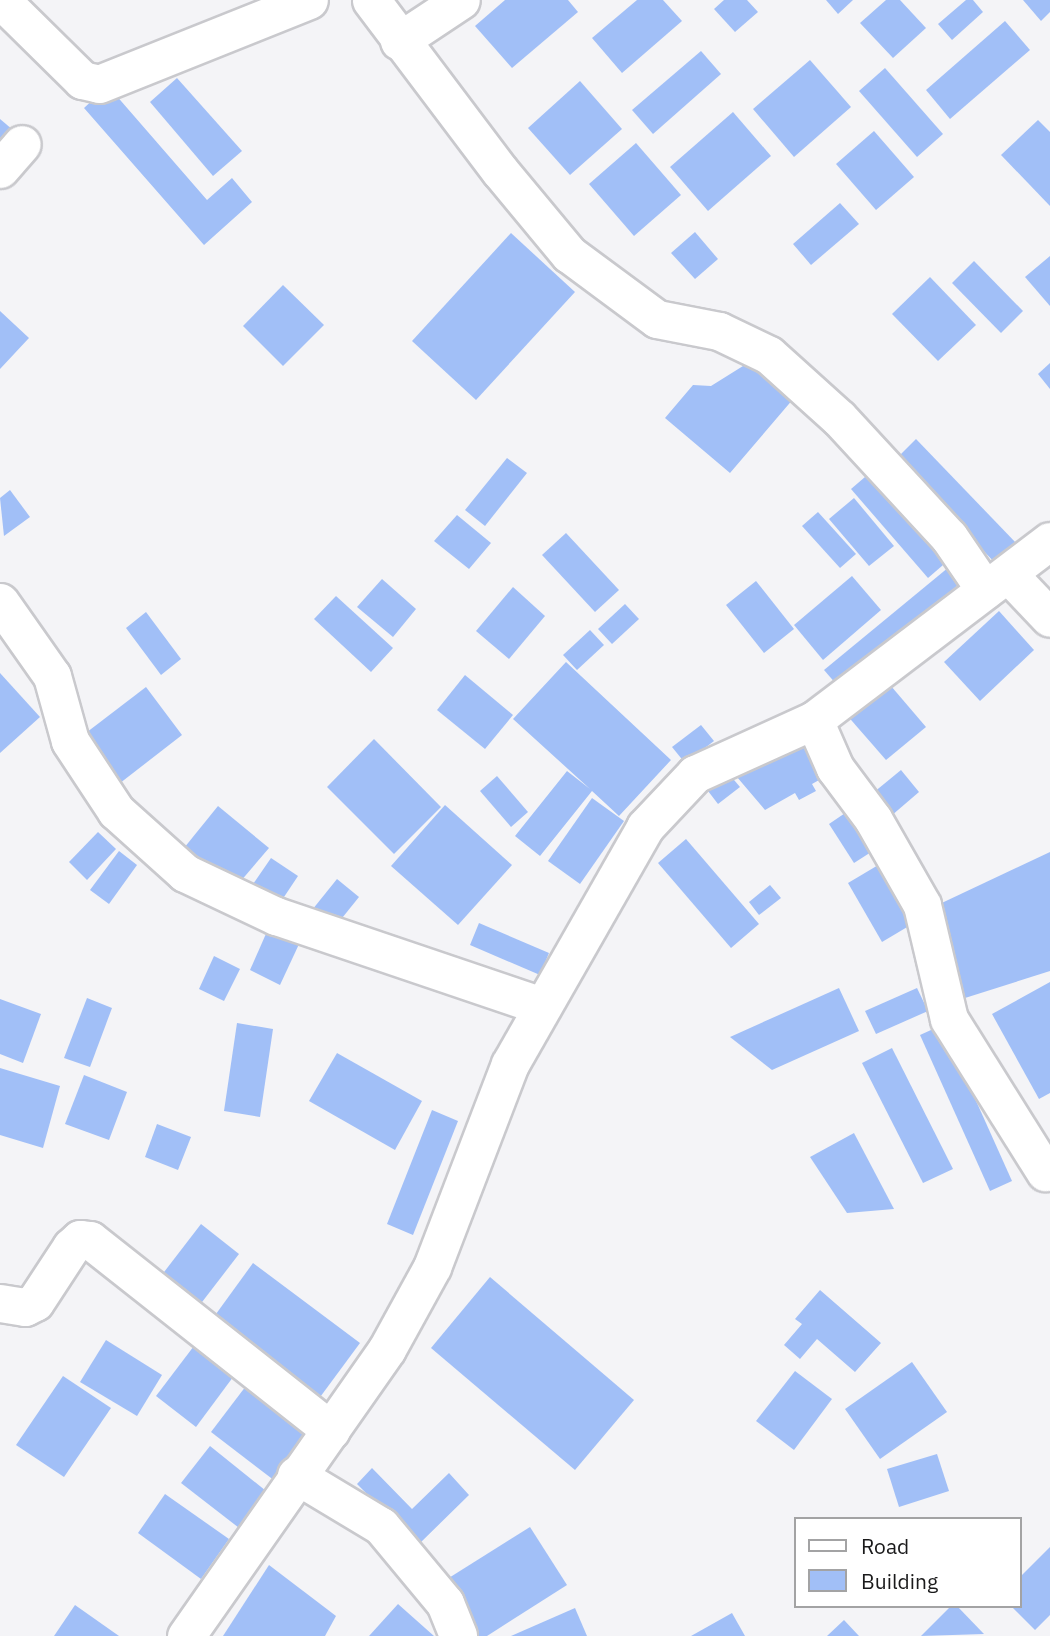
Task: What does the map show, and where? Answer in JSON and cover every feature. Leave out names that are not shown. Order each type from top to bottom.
[{"type":"street","points":[[1,0],[82,80],[99,84],[309,0]]},
{"type":"street","points":[[371,0],[400,41],[569,254],[657,319],[719,331],[769,355],[839,418],[940,527],[997,583],[1050,618]]},
{"type":"street","points":[[400,41],[460,0]]},
{"type":"street","points":[[186,1636],[296,1475],[387,1349],[432,1267],[510,1064],[645,827],[695,774],[814,720],[1050,541]]},
{"type":"street","points":[[0,602],[52,676],[70,741],[116,811],[185,873],[276,916],[542,1006]]},
{"type":"street","points":[[814,720],[835,768],[873,819],[922,905],[949,1019],[1045,1172]]},
{"type":"street","points":[[0,1303],[25,1307],[35,1302],[71,1247],[80,1238],[90,1240],[331,1430]]},
{"type":"street","points":[[296,1475],[381,1526],[444,1603],[458,1636]]},
{"type":"building","points":[[505,0],[568,0],[578,12],[512,68],[475,26]]},
{"type":"building","points":[[637,0],[663,0],[682,21],[622,73],[592,38]]},
{"type":"building","points":[[724,0],[747,0],[758,12],[735,32],[714,9]]},
{"type":"building","points":[[826,0],[853,0],[838,14]]},
{"type":"building","points":[[886,0],[900,0],[926,28],[893,58],[860,23]]},
{"type":"building","points":[[966,0],[973,0],[983,12],[952,40],[938,24]]},
{"type":"building","points":[[1023,0],[1050,0],[1050,12],[1041,21]]},
{"type":"building","points":[[1005,21],[1030,50],[950,119],[926,90]]},
{"type":"building","points":[[701,51],[721,74],[653,134],[632,110]]},
{"type":"building","points":[[810,60],[851,107],[794,157],[753,109]]},
{"type":"building","points":[[885,68],[943,134],[917,157],[859,91]]},
{"type":"building","points":[[177,78],[242,151],[213,176],[150,102]]},
{"type":"building","points":[[580,81],[622,129],[570,175],[528,128]]},
{"type":"building","points":[[108,86],[207,200],[232,178],[252,202],[204,245],[84,108]]},
{"type":"building","points":[[733,112],[771,156],[708,211],[670,167]]},
{"type":"building","points":[[0,119],[13,130],[0,144]]},
{"type":"building","points":[[1038,120],[1050,132],[1050,206],[1001,155]]},
{"type":"building","points":[[874,131],[914,177],[876,210],[836,164]]},
{"type":"building","points":[[636,143],[681,195],[634,236],[589,184]]},
{"type":"building","points":[[840,203],[859,224],[811,265],[793,244]]},
{"type":"building","points":[[695,232],[718,259],[695,279],[671,253]]},
{"type":"building","points":[[511,233],[575,292],[476,400],[412,341]]},
{"type":"building","points":[[1050,256],[1050,306],[1025,277]]},
{"type":"building","points":[[974,261],[1023,311],[1001,333],[952,283]]},
{"type":"building","points":[[930,277],[976,325],[938,361],[892,314]]},
{"type":"building","points":[[283,285],[324,325],[283,366],[243,326]]},
{"type":"building","points":[[0,311],[29,338],[0,369]]},
{"type":"building","points":[[751,361],[794,398],[730,473],[665,418],[693,385],[711,386]]},
{"type":"building","points":[[1050,363],[1050,389],[1038,374]]},
{"type":"building","points":[[916,439],[1018,545],[997,565],[896,459]]},
{"type":"building","points":[[507,458],[527,473],[485,526],[465,510]]},
{"type":"building","points":[[872,471],[950,559],[928,578],[851,489]]},
{"type":"building","points":[[10,490],[30,517],[4,536],[0,498]]},
{"type":"building","points":[[854,498],[894,546],[869,566],[829,519]]},
{"type":"building","points":[[818,512],[856,554],[840,568],[802,526]]},
{"type":"building","points":[[457,515],[491,543],[469,569],[434,541]]},
{"type":"building","points":[[566,533],[619,590],[595,612],[542,555]]},
{"type":"building","points":[[949,567],[961,583],[837,685],[824,670]]},
{"type":"building","points":[[852,576],[881,610],[823,660],[794,625]]},
{"type":"building","points":[[382,579],[416,609],[393,637],[357,607]]},
{"type":"building","points":[[756,581],[794,629],[764,653],[726,605]]},
{"type":"building","points":[[513,587],[545,616],[509,659],[476,631]]},
{"type":"building","points":[[336,596],[393,648],[371,672],[314,619]]},
{"type":"building","points":[[625,604],[639,619],[612,644],[598,629]]},
{"type":"building","points":[[999,611],[1034,650],[980,701],[944,662]]},
{"type":"building","points":[[146,612],[181,659],[161,675],[126,628]]},
{"type":"building","points":[[590,630],[604,645],[577,670],[563,655]]},
{"type":"building","points":[[566,662],[671,760],[619,816],[592,791],[540,856],[515,836],[567,771],[590,789],[513,719]]},
{"type":"building","points":[[0,673],[40,717],[0,753]]},
{"type":"building","points":[[465,675],[513,715],[485,749],[437,710]]},
{"type":"building","points":[[885,679],[926,727],[886,760],[845,713]]},
{"type":"building","points":[[146,687],[182,735],[115,787],[78,739]]},
{"type":"building","points":[[701,725],[714,741],[685,763],[672,747]]},
{"type":"building","points":[[374,739],[441,807],[394,854],[327,787]]},
{"type":"building","points":[[796,742],[816,755],[828,775],[812,784],[816,791],[799,800],[795,793],[765,810],[731,770]]},
{"type":"building","points":[[901,770],[919,792],[891,816],[873,793]]},
{"type":"building","points":[[729,774],[740,787],[718,804],[708,791]]},
{"type":"building","points":[[497,776],[528,812],[511,827],[480,791]]},
{"type":"building","points":[[592,798],[624,821],[580,884],[548,861]]},
{"type":"building","points":[[445,805],[512,865],[458,925],[391,866]]},
{"type":"building","points":[[218,806],[269,848],[234,889],[184,848]]},
{"type":"building","points":[[854,807],[879,847],[854,863],[829,824]]},
{"type":"building","points":[[98,832],[116,849],[87,880],[69,862]]},
{"type":"building","points":[[686,839],[759,924],[731,948],[658,863]]},
{"type":"building","points":[[119,851],[137,865],[109,904],[90,890]]},
{"type":"building","points":[[1050,852],[1050,971],[965,998],[929,909]]},
{"type":"building","points":[[271,858],[298,876],[276,909],[249,890]]},
{"type":"building","points":[[880,864],[914,923],[882,942],[848,883]]},
{"type":"building","points":[[337,879],[359,897],[330,933],[308,915]]},
{"type":"building","points":[[770,885],[781,898],[759,915],[749,902]]},
{"type":"building","points":[[479,923],[549,953],[540,975],[470,945]]},
{"type":"building","points":[[269,927],[300,942],[280,985],[250,970]]},
{"type":"building","points":[[214,956],[240,969],[224,1001],[199,989]]},
{"type":"building","points":[[1050,982],[1050,1093],[1039,1099],[992,1014]]},
{"type":"building","points":[[839,988],[859,1031],[772,1070],[730,1037]]},
{"type":"building","points":[[917,988],[928,1011],[876,1034],[865,1011]]},
{"type":"building","points":[[87,998],[112,1008],[90,1067],[64,1058]]},
{"type":"building","points":[[0,999],[41,1014],[23,1063],[0,1054]]},
{"type":"building","points":[[237,1023],[273,1029],[260,1117],[224,1111]]},
{"type":"building","points":[[942,1025],[1012,1181],[990,1191],[920,1035]]},
{"type":"building","points":[[892,1048],[953,1169],[923,1183],[862,1063]]},
{"type":"building","points":[[337,1053],[422,1101],[395,1150],[309,1101]]},
{"type":"building","points":[[0,1068],[60,1086],[43,1148],[0,1135]]},
{"type":"building","points":[[84,1075],[127,1092],[109,1140],[65,1124]]},
{"type":"building","points":[[432,1110],[458,1121],[413,1235],[387,1224]]},
{"type":"building","points":[[157,1124],[191,1137],[178,1170],[145,1157]]},
{"type":"building","points":[[854,1133],[894,1209],[847,1213],[810,1157]]},
{"type":"building","points":[[201,1224],[239,1254],[199,1306],[161,1276]]},
{"type":"building","points":[[253,1263],[360,1343],[315,1404],[208,1325]]},
{"type":"building","points":[[490,1277],[634,1400],[575,1470],[431,1348]]},
{"type":"building","points":[[820,1290],[881,1343],[855,1372],[817,1339],[800,1359],[784,1345],[802,1324],[795,1319]]},
{"type":"building","points":[[200,1338],[239,1369],[196,1427],[156,1396]]},
{"type":"building","points":[[106,1340],[162,1375],[137,1416],[80,1382]]},
{"type":"building","points":[[912,1362],[947,1412],[880,1459],[845,1409]]},
{"type":"building","points":[[795,1371],[832,1399],[794,1450],[756,1421]]},
{"type":"building","points":[[63,1376],[111,1408],[64,1477],[16,1445]]},
{"type":"building","points":[[249,1382],[313,1430],[275,1481],[211,1432]]},
{"type":"building","points":[[210,1446],[271,1495],[243,1531],[181,1483]]},
{"type":"building","points":[[937,1454],[949,1491],[899,1507],[887,1469]]},
{"type":"building","points":[[372,1468],[412,1509],[449,1473],[469,1495],[418,1545],[357,1484]]},
{"type":"building","points":[[165,1494],[229,1539],[201,1579],[138,1533]]},
{"type":"building","points":[[530,1527],[567,1585],[487,1636],[479,1636],[444,1581]]},
{"type":"building","points":[[1050,1547],[1050,1615],[1035,1630],[1013,1608],[1022,1608],[1022,1575]]},
{"type":"building","points":[[269,1565],[336,1616],[325,1636],[223,1636]]},
{"type":"building","points":[[398,1604],[434,1636],[369,1636]]},
{"type":"building","points":[[75,1605],[119,1636],[54,1636]]},
{"type":"building","points":[[575,1608],[587,1636],[511,1636]]},
{"type":"building","points":[[949,1608],[959,1608],[984,1634],[921,1636]]},
{"type":"building","points":[[732,1613],[745,1636],[691,1636]]},
{"type":"building","points":[[844,1620],[859,1636],[827,1636]]}]
